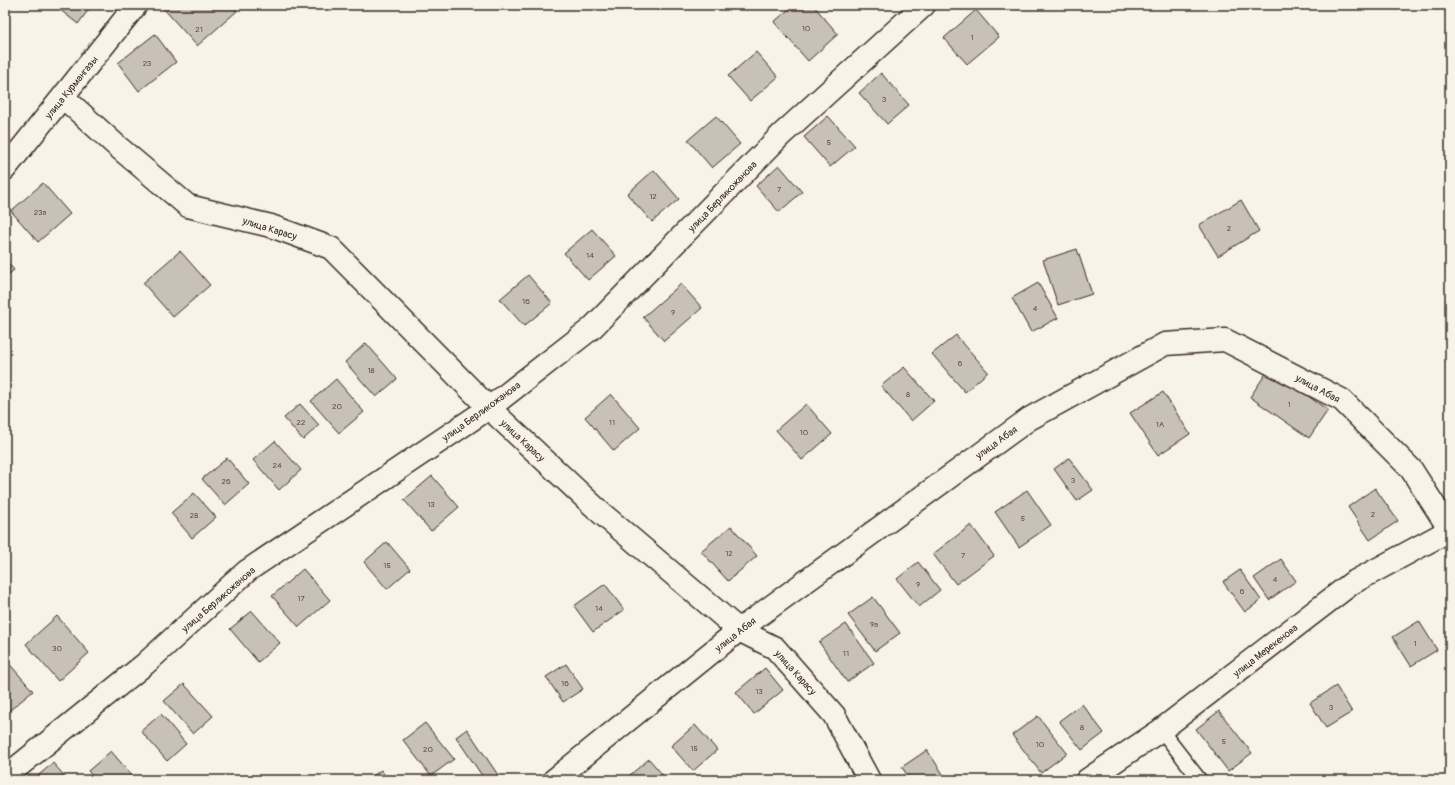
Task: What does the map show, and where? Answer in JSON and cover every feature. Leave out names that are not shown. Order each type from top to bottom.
[{"type":"street","name":"улица Курмангазы","points":[[5,169],[136,5]]},
{"type":"street","name":"улица Берликожанова","points":[[5,777],[145,664],[247,571],[489,408],[592,328],[781,135],[924,5]]},
{"type":"street","name":"улица Карасу","points":[[63,97],[118,148],[188,206],[271,226],[331,248],[489,408],[600,512],[739,630],[775,648],[834,715],[869,780]]},
{"type":"street","name":"улица Абая","points":[[554,780],[739,630],[1029,419],[1165,344],[1225,340],[1342,400],[1411,469],[1450,530]]},
{"type":"street","name":"улица Мерекенова","points":[[1087,780],[1161,730],[1352,583],[1450,530]]},
{"type":"lane","points":[[1161,730],[1200,780]]},
{"type":"building","points":[[54,5],[92,5],[78,24]]},
{"type":"building","points":[[167,5],[231,5],[237,11],[197,46],[163,8]]},
{"type":"building","points":[[794,5],[813,5],[838,34],[808,61],[774,22]]},
{"type":"building","points":[[976,10],[999,37],[967,64],[944,38]]},
{"type":"building","points":[[155,34],[176,62],[139,91],[118,63]]},
{"type":"building","points":[[756,52],[778,77],[750,101],[728,76]]},
{"type":"building","points":[[881,73],[909,105],[887,124],[859,93]]},
{"type":"building","points":[[716,116],[740,144],[712,168],[688,140]]},
{"type":"building","points":[[828,116],[855,146],[830,167],[804,137]]},
{"type":"building","points":[[779,165],[802,192],[779,212],[756,186]]},
{"type":"building","points":[[654,170],[679,199],[652,222],[627,194]]},
{"type":"building","points":[[43,183],[70,214],[38,242],[11,211]]},
{"type":"building","points":[[1241,200],[1259,231],[1218,256],[1199,225]]},
{"type":"building","points":[[592,229],[616,256],[588,280],[564,253]]},
{"type":"building","points":[[1077,249],[1092,294],[1058,305],[1043,260]]},
{"type":"building","points":[[180,251],[210,285],[173,317],[143,283]]},
{"type":"building","points":[[5,259],[14,270],[5,277]]},
{"type":"building","points":[[528,275],[552,303],[524,326],[500,299]]},
{"type":"building","points":[[1038,283],[1058,318],[1031,332],[1012,298]]},
{"type":"building","points":[[681,284],[702,308],[664,341],[643,317]]},
{"type":"building","points":[[956,335],[988,372],[965,392],[932,354]]},
{"type":"building","points":[[366,343],[397,379],[376,397],[345,362]]},
{"type":"building","points":[[904,367],[934,401],[911,421],[881,386]]},
{"type":"building","points":[[1269,369],[1328,410],[1309,438],[1250,397]]},
{"type":"building","points":[[336,379],[364,412],[339,433],[311,401]]},
{"type":"building","points":[[1163,392],[1190,434],[1158,455],[1130,413]]},
{"type":"building","points":[[611,394],[640,428],[614,451],[585,417]]},
{"type":"building","points":[[300,404],[319,425],[303,440],[284,418]]},
{"type":"building","points":[[806,404],[832,434],[802,460],[776,430]]},
{"type":"building","points":[[275,441],[301,470],[279,490],[253,460]]},
{"type":"building","points":[[227,458],[249,484],[225,505],[202,479]]},
{"type":"building","points":[[1069,458],[1093,490],[1077,501],[1054,469]]},
{"type":"building","points":[[432,476],[459,507],[431,531],[404,500]]},
{"type":"building","points":[[1375,488],[1398,521],[1370,540],[1348,507]]},
{"type":"building","points":[[1027,490],[1051,525],[1019,547],[995,512]]},
{"type":"building","points":[[194,493],[216,517],[192,538],[171,513]]},
{"type":"building","points":[[971,525],[994,556],[956,584],[933,554]]},
{"type":"building","points":[[731,526],[757,556],[728,581],[701,551]]},
{"type":"building","points":[[387,542],[410,569],[387,589],[364,562]]},
{"type":"building","points":[[1281,559],[1296,581],[1269,600],[1254,578]]},
{"type":"building","points":[[918,562],[940,590],[919,607],[897,579]]},
{"type":"building","points":[[303,569],[330,600],[299,627],[272,596]]},
{"type":"building","points":[[1240,570],[1261,600],[1245,612],[1223,582]]},
{"type":"building","points":[[605,584],[624,610],[593,632],[574,606]]},
{"type":"building","points":[[873,597],[900,633],[875,651],[848,615]]},
{"type":"building","points":[[252,611],[280,643],[258,662],[230,629]]},
{"type":"building","points":[[57,616],[89,653],[58,681],[26,644]]},
{"type":"building","points":[[1419,621],[1437,650],[1411,666],[1393,637]]},
{"type":"building","points":[[846,624],[874,663],[847,682],[819,642]]},
{"type":"building","points":[[6,660],[33,691],[9,711],[5,706]]},
{"type":"building","points":[[566,664],[583,689],[563,702],[546,677]]},
{"type":"building","points":[[765,668],[783,690],[754,714],[736,692]]},
{"type":"building","points":[[184,684],[213,716],[193,734],[164,701]]},
{"type":"building","points":[[1336,686],[1352,712],[1326,728],[1310,703]]},
{"type":"building","points":[[1082,704],[1104,733],[1082,750],[1059,721]]},
{"type":"building","points":[[1219,711],[1252,753],[1228,771],[1196,729]]},
{"type":"building","points":[[161,714],[186,744],[167,761],[141,731]]},
{"type":"building","points":[[1038,716],[1067,753],[1041,773],[1012,735]]},
{"type":"building","points":[[425,723],[454,759],[431,776],[403,740]]},
{"type":"building","points":[[695,725],[717,750],[693,771],[671,746]]},
{"type":"building","points":[[467,729],[498,775],[491,780],[485,780],[456,737]]},
{"type":"building","points":[[927,750],[947,780],[910,780],[902,767]]},
{"type":"building","points":[[111,751],[133,777],[130,780],[96,780],[88,771]]},
{"type":"building","points":[[649,759],[667,780],[624,780]]},
{"type":"building","points":[[53,763],[68,780],[33,780]]},
{"type":"building","points":[[381,770],[388,780],[367,780]]}]
